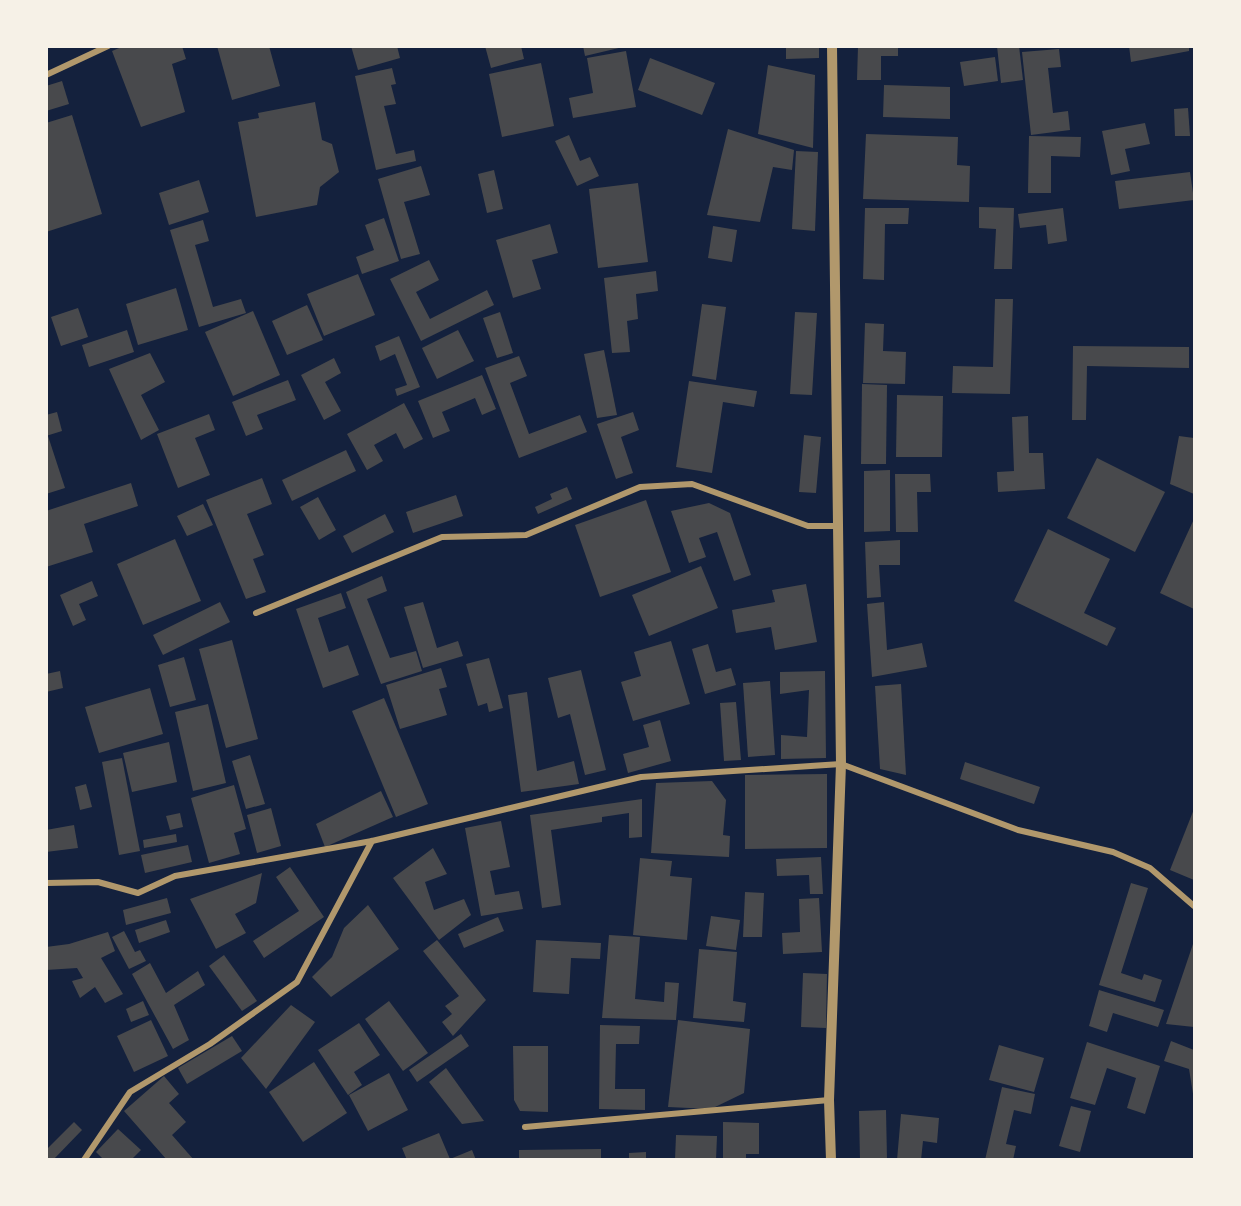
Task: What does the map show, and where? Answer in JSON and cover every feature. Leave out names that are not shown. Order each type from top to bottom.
[{"type":"street","points":[[46,75],[108,46]]},
{"type":"street","points":[[831,1160],[829,1100],[841,764],[832,46]]},
{"type":"street","points":[[256,614],[442,537],[526,535],[640,487],[692,484],[808,526],[838,526]]},
{"type":"street","points":[[46,883],[98,882],[138,893],[175,876],[372,841],[641,777],[841,764],[1018,830],[1113,852],[1150,868],[1194,906]]},
{"type":"street","points":[[84,1160],[130,1092],[210,1044],[297,982],[372,841]]},
{"type":"street","points":[[525,1127],[829,1100]]},
{"type":"building","points":[[124,46],[182,46],[186,59],[172,64],[185,112],[141,127],[112,51]]},
{"type":"building","points":[[217,46],[269,46],[280,86],[232,100]]},
{"type":"building","points":[[351,46],[397,46],[400,58],[358,70]]},
{"type":"building","points":[[485,46],[521,46],[524,59],[491,68]]},
{"type":"building","points":[[583,46],[623,46],[623,47],[585,56]]},
{"type":"building","points":[[786,46],[819,46],[819,58],[786,59]]},
{"type":"building","points":[[858,46],[898,46],[898,56],[881,56],[881,80],[857,80]]},
{"type":"building","points":[[997,46],[1019,46],[1023,80],[1001,83]]},
{"type":"building","points":[[1129,46],[1189,46],[1189,51],[1131,62]]},
{"type":"building","points":[[1059,49],[1061,67],[1048,68],[1053,113],[1068,111],[1070,130],[1031,135],[1022,52]]},
{"type":"building","points":[[626,51],[636,107],[573,118],[569,98],[593,93],[587,58]]},
{"type":"building","points":[[995,57],[998,81],[964,86],[960,62]]},
{"type":"building","points":[[650,58],[715,83],[702,115],[638,90]]},
{"type":"building","points":[[541,63],[554,126],[502,137],[489,74]]},
{"type":"building","points":[[768,65],[815,75],[813,148],[758,134]]},
{"type":"building","points":[[392,68],[396,84],[391,85],[396,104],[384,106],[396,154],[414,150],[416,161],[376,170],[355,76]]},
{"type":"building","points":[[62,81],[69,104],[46,111],[46,86]]},
{"type":"building","points":[[884,85],[950,87],[950,119],[883,117]]},
{"type":"building","points":[[315,102],[322,140],[332,144],[339,172],[320,187],[317,205],[256,217],[238,122],[259,118],[258,113]]},
{"type":"building","points":[[1188,108],[1190,136],[1175,136],[1174,109]]},
{"type":"building","points":[[72,115],[102,214],[46,232],[46,123]]},
{"type":"building","points":[[1145,123],[1150,144],[1125,149],[1130,171],[1111,175],[1102,131]]},
{"type":"building","points":[[728,129],[794,150],[792,170],[773,167],[760,222],[707,215]]},
{"type":"building","points":[[866,134],[958,137],[957,165],[970,166],[969,202],[863,199]]},
{"type":"building","points":[[569,135],[580,161],[590,157],[599,176],[577,186],[555,141]]},
{"type":"building","points":[[1029,136],[1081,137],[1080,157],[1051,156],[1051,193],[1028,193]]},
{"type":"building","points":[[796,151],[818,152],[815,231],[792,229]]},
{"type":"building","points":[[421,166],[430,195],[404,202],[420,254],[401,259],[378,179]]},
{"type":"building","points":[[494,170],[503,209],[487,213],[478,174]]},
{"type":"building","points":[[1190,172],[1194,200],[1119,209],[1115,181]]},
{"type":"building","points":[[199,180],[209,212],[169,225],[159,193]]},
{"type":"building","points":[[638,183],[648,262],[598,268],[589,189]]},
{"type":"building","points":[[979,207],[1014,208],[1012,269],[994,269],[996,229],[979,228]]},
{"type":"building","points":[[865,208],[909,208],[908,224],[885,224],[884,280],[863,279]]},
{"type":"building","points":[[1063,208],[1067,241],[1048,244],[1046,225],[1020,228],[1018,214]]},
{"type":"building","points":[[384,218],[399,261],[362,274],[356,257],[374,250],[365,225]]},
{"type":"building","points":[[203,220],[209,241],[195,245],[213,307],[241,299],[246,313],[199,327],[170,230]]},
{"type":"building","points":[[550,224],[558,253],[532,260],[541,289],[513,298],[496,240]]},
{"type":"building","points":[[713,226],[737,230],[732,262],[708,258]]},
{"type":"building","points":[[429,260],[439,280],[416,292],[430,319],[487,290],[494,305],[421,341],[390,279]]},
{"type":"building","points":[[656,271],[658,291],[636,294],[638,319],[627,321],[630,352],[612,353],[604,278]]},
{"type":"building","points":[[358,274],[375,315],[324,336],[307,294]]},
{"type":"building","points":[[176,288],[188,330],[138,345],[126,304]]},
{"type":"building","points":[[995,299],[1013,299],[1010,394],[952,393],[953,366],[993,367]]},
{"type":"building","points":[[702,304],[726,307],[716,380],[692,376]]},
{"type":"building","points":[[307,305],[323,340],[287,355],[272,321]]},
{"type":"building","points":[[78,308],[88,337],[61,346],[51,317]]},
{"type":"building","points":[[253,311],[280,375],[233,396],[205,332]]},
{"type":"building","points":[[500,312],[513,353],[497,358],[483,318]]},
{"type":"building","points":[[795,312],[817,313],[812,395],[790,394]]},
{"type":"building","points":[[865,323],[884,324],[883,351],[906,352],[905,384],[863,383]]},
{"type":"building","points":[[127,330],[134,352],[89,367],[82,345]]},
{"type":"building","points":[[458,330],[474,361],[437,379],[422,348]]},
{"type":"building","points":[[399,336],[420,387],[397,396],[395,389],[407,385],[395,354],[380,361],[375,346]]},
{"type":"building","points":[[1073,346],[1189,347],[1189,368],[1087,366],[1086,420],[1072,420]]},
{"type":"building","points":[[604,350],[617,415],[597,418],[584,354]]},
{"type":"building","points":[[150,353],[165,382],[141,395],[159,430],[141,440],[109,369]]},
{"type":"building","points":[[519,356],[527,376],[510,383],[529,434],[580,415],[587,432],[519,458],[485,368]]},
{"type":"building","points":[[334,358],[341,373],[325,382],[341,411],[324,420],[301,375]]},
{"type":"building","points":[[482,375],[496,409],[482,415],[475,398],[442,412],[450,431],[433,438],[418,401]]},
{"type":"building","points":[[288,380],[296,400],[257,415],[263,429],[246,436],[232,402]]},
{"type":"building","points":[[689,381],[757,391],[754,407],[723,402],[712,473],[676,467]]},
{"type":"building","points":[[862,384],[887,385],[886,464],[861,464]]},
{"type":"building","points":[[897,395],[943,396],[942,457],[896,457]]},
{"type":"building","points":[[404,403],[423,439],[404,449],[396,433],[374,445],[383,461],[367,470],[347,434]]},
{"type":"building","points":[[57,412],[62,431],[46,436],[46,415]]},
{"type":"building","points":[[633,412],[639,430],[621,437],[633,473],[616,479],[597,424]]},
{"type":"building","points":[[209,414],[215,430],[195,438],[210,475],[178,488],[157,434]]},
{"type":"building","points":[[1028,416],[1029,453],[1043,453],[1045,489],[998,492],[997,472],[1014,471],[1012,417]]},
{"type":"building","points":[[804,435],[821,437],[816,493],[799,492]]},
{"type":"building","points":[[48,436],[65,488],[46,494],[46,437]]},
{"type":"building","points":[[1179,436],[1194,438],[1194,494],[1170,484]]},
{"type":"building","points":[[346,450],[356,471],[292,501],[282,480]]},
{"type":"building","points":[[1097,458],[1165,492],[1135,552],[1067,518]]},
{"type":"building","points":[[890,470],[890,531],[864,532],[864,471]]},
{"type":"building","points":[[895,474],[930,474],[931,492],[917,492],[918,532],[896,532]]},
{"type":"building","points":[[262,478],[272,504],[247,514],[264,555],[253,559],[266,592],[246,599],[206,500]]},
{"type":"building","points":[[131,483],[138,506],[84,524],[93,552],[46,567],[46,511]]},
{"type":"building","points":[[567,487],[572,499],[538,514],[535,507],[552,499],[550,494]]},
{"type":"building","points":[[456,495],[463,516],[413,533],[406,512]]},
{"type":"building","points":[[318,497],[336,530],[319,540],[300,507]]},
{"type":"building","points":[[646,500],[671,572],[600,597],[575,525]]},
{"type":"building","points":[[709,503],[730,513],[751,575],[734,581],[717,532],[699,538],[706,557],[689,563],[671,511]]},
{"type":"building","points":[[203,504],[213,525],[187,536],[177,516]]},
{"type":"building","points":[[385,514],[394,532],[352,553],[343,536]]},
{"type":"building","points":[[1194,519],[1194,609],[1160,593]]},
{"type":"building","points":[[1048,529],[1110,559],[1084,613],[1116,628],[1107,646],[1014,601]]},
{"type":"building","points":[[175,539],[201,601],[143,625],[117,564]]},
{"type":"building","points":[[900,540],[900,565],[879,565],[881,597],[867,598],[865,542]]},
{"type":"building","points":[[701,566],[718,608],[649,636],[632,595]]},
{"type":"building","points":[[382,576],[387,591],[367,599],[390,658],[416,651],[422,671],[381,684],[346,592]]},
{"type":"building","points":[[92,581],[98,596],[79,604],[86,620],[73,626],[60,595]]},
{"type":"building","points":[[806,584],[817,642],[775,650],[771,627],[736,633],[732,610],[775,602],[772,590]]},
{"type":"building","points":[[341,593],[346,608],[318,618],[329,652],[348,645],[359,675],[323,688],[296,609]]},
{"type":"building","points":[[220,602],[230,622],[163,655],[153,635]]},
{"type":"building","points":[[423,602],[437,648],[458,641],[463,656],[423,668],[404,607]]},
{"type":"building","points":[[884,602],[887,650],[922,643],[927,667],[872,677],[867,604]]},
{"type":"building","points":[[232,640],[258,739],[226,748],[199,649]]},
{"type":"building","points":[[671,641],[690,704],[633,721],[621,682],[641,676],[634,652]]},
{"type":"building","points":[[708,644],[716,672],[731,668],[736,685],[705,694],[692,649]]},
{"type":"building","points":[[184,657],[196,700],[170,707],[158,665]]},
{"type":"building","points":[[489,658],[503,708],[489,712],[487,703],[478,706],[466,664]]},
{"type":"building","points":[[441,668],[447,687],[439,689],[447,715],[400,729],[386,685]]},
{"type":"building","points":[[581,670],[606,770],[585,775],[570,714],[558,718],[548,678]]},
{"type":"building","points":[[60,671],[63,688],[46,692],[46,674]]},
{"type":"building","points":[[825,671],[826,758],[781,759],[781,735],[807,737],[809,690],[780,694],[780,672]]},
{"type":"building","points":[[770,681],[775,755],[748,757],[743,683]]},
{"type":"building","points":[[901,684],[906,775],[880,769],[875,686]]},
{"type":"building","points":[[150,688],[163,734],[99,753],[85,707]]},
{"type":"building","points":[[527,692],[537,771],[574,761],[579,784],[521,792],[508,695]]},
{"type":"building","points":[[384,698],[428,804],[396,817],[352,711]]},
{"type":"building","points":[[736,702],[741,760],[724,761],[720,703]]},
{"type":"building","points":[[208,704],[226,783],[193,791],[175,712]]},
{"type":"building","points":[[660,720],[671,761],[628,773],[623,754],[649,747],[643,725]]},
{"type":"building","points":[[169,742],[177,782],[132,792],[123,753]]},
{"type":"building","points":[[250,755],[265,804],[246,809],[232,761]]},
{"type":"building","points":[[122,758],[140,851],[119,855],[102,762]]},
{"type":"building","points":[[965,762],[1040,787],[1034,804],[960,779]]},
{"type":"building","points":[[827,774],[827,848],[745,849],[745,775]]},
{"type":"building","points":[[712,781],[726,800],[723,835],[730,836],[729,857],[651,853],[656,783]]},
{"type":"building","points":[[86,784],[92,807],[80,810],[75,787]]},
{"type":"building","points":[[234,785],[246,829],[234,833],[240,854],[209,863],[191,798]]},
{"type":"building","points":[[381,791],[393,817],[325,847],[316,824]]},
{"type":"building","points":[[642,799],[642,837],[629,838],[629,813],[602,817],[602,822],[551,830],[561,905],[542,908],[530,815]]},
{"type":"building","points":[[271,808],[281,846],[257,853],[247,815]]},
{"type":"building","points":[[1194,809],[1194,880],[1170,870]]},
{"type":"building","points":[[180,813],[183,827],[170,830],[166,816]]},
{"type":"building","points":[[501,821],[510,867],[490,871],[495,895],[519,891],[523,909],[481,916],[465,828]]},
{"type":"building","points":[[74,825],[78,848],[46,852],[46,830]]},
{"type":"building","points":[[176,834],[177,842],[144,848],[143,840]]},
{"type":"building","points":[[188,845],[192,862],[145,873],[141,855]]},
{"type":"building","points":[[433,848],[447,874],[425,882],[434,910],[464,899],[471,915],[439,940],[393,878]]},
{"type":"building","points":[[821,857],[823,894],[810,894],[809,875],[777,876],[776,859]]},
{"type":"building","points":[[640,858],[672,861],[670,876],[692,878],[687,940],[633,935]]},
{"type":"building","points":[[290,867],[324,917],[264,958],[253,941],[299,911],[276,877]]},
{"type":"building","points":[[262,873],[256,903],[235,914],[246,933],[216,949],[190,899]]},
{"type":"building","points":[[1131,883],[1148,888],[1121,973],[1142,980],[1144,974],[1162,980],[1155,1002],[1099,985]]},
{"type":"building","points":[[745,892],[764,893],[762,937],[743,937]]},
{"type":"building","points":[[167,898],[171,913],[126,925],[123,910]]},
{"type":"building","points":[[819,898],[822,952],[783,954],[782,933],[800,932],[799,899]]},
{"type":"building","points":[[368,905],[399,949],[331,997],[312,977],[332,957],[344,928]]},
{"type":"building","points":[[711,916],[740,920],[736,950],[706,946]]},
{"type":"building","points":[[498,917],[504,931],[464,948],[458,934]]},
{"type":"building","points":[[166,920],[170,932],[139,943],[135,930]]},
{"type":"building","points":[[124,931],[135,952],[140,950],[146,961],[129,969],[112,937]]},
{"type":"building","points":[[108,932],[115,951],[101,958],[123,994],[105,1003],[95,987],[80,998],[72,981],[83,978],[77,968],[46,970],[46,947],[69,944]]},
{"type":"building","points":[[609,935],[640,937],[635,999],[664,1002],[665,982],[679,983],[676,1020],[602,1018]]},
{"type":"building","points":[[437,940],[486,1000],[453,1036],[442,1022],[452,1014],[445,1006],[459,996],[423,951]]},
{"type":"building","points":[[536,940],[601,943],[600,959],[571,958],[569,994],[533,992]]},
{"type":"building","points":[[1194,941],[1194,1027],[1166,1024]]},
{"type":"building","points":[[699,949],[737,952],[733,1001],[746,1003],[744,1022],[693,1018]]},
{"type":"building","points":[[224,955],[257,1001],[242,1011],[209,966]]},
{"type":"building","points":[[150,963],[166,993],[198,971],[205,985],[174,1005],[189,1040],[173,1049],[132,974]]},
{"type":"building","points":[[803,973],[827,974],[826,1028],[801,1027]]},
{"type":"building","points":[[1099,990],[1164,1010],[1158,1027],[1113,1013],[1107,1032],[1089,1026]]},
{"type":"building","points":[[143,1001],[149,1015],[131,1022],[126,1009]]},
{"type":"building","points":[[389,1001],[428,1053],[403,1071],[365,1019]]},
{"type":"building","points":[[291,1005],[315,1022],[266,1089],[241,1058]]},
{"type":"building","points":[[151,1020],[168,1056],[134,1072],[117,1036]]},
{"type":"building","points":[[678,1020],[750,1029],[744,1093],[711,1109],[668,1107]]},
{"type":"building","points":[[359,1023],[380,1055],[354,1072],[362,1085],[348,1095],[318,1050]]},
{"type":"building","points":[[600,1025],[640,1026],[639,1044],[616,1044],[615,1089],[645,1089],[645,1110],[599,1109]]},
{"type":"building","points":[[461,1034],[469,1046],[417,1082],[409,1070]]},
{"type":"building","points":[[232,1036],[242,1051],[187,1084],[178,1068]]},
{"type":"building","points":[[1171,1041],[1194,1050],[1194,1100],[1189,1069],[1164,1061]]},
{"type":"building","points":[[1087,1042],[1160,1066],[1145,1114],[1127,1108],[1136,1078],[1107,1068],[1095,1105],[1070,1098]]},
{"type":"building","points":[[999,1045],[1044,1058],[1034,1092],[989,1080]]},
{"type":"building","points":[[513,1046],[548,1046],[548,1112],[520,1111],[514,1100]]},
{"type":"building","points":[[314,1062],[347,1113],[303,1142],[269,1092]]},
{"type":"building","points":[[446,1068],[484,1121],[462,1124],[429,1082]]},
{"type":"building","points":[[389,1073],[408,1110],[368,1131],[349,1095]]},
{"type":"building","points":[[164,1076],[179,1094],[169,1103],[186,1122],[172,1135],[194,1160],[167,1160],[124,1111]]},
{"type":"building","points":[[1002,1087],[1035,1094],[1031,1114],[1014,1110],[1006,1144],[1016,1146],[1013,1160],[985,1160]]},
{"type":"building","points":[[1071,1106],[1091,1111],[1080,1152],[1059,1146]]},
{"type":"building","points":[[886,1110],[887,1160],[860,1160],[859,1111]]},
{"type":"building","points":[[901,1114],[939,1118],[937,1143],[923,1141],[921,1160],[897,1160]]},
{"type":"building","points":[[74,1122],[82,1130],[53,1160],[46,1160],[46,1150]]},
{"type":"building","points":[[723,1122],[759,1123],[759,1154],[746,1154],[746,1160],[723,1160]]},
{"type":"building","points":[[118,1129],[141,1150],[131,1160],[104,1160],[96,1152]]},
{"type":"building","points":[[439,1133],[450,1159],[472,1150],[476,1160],[407,1160],[402,1148]]},
{"type":"building","points":[[676,1135],[717,1136],[716,1160],[675,1160]]},
{"type":"building","points":[[601,1149],[601,1160],[519,1160],[519,1150]]},
{"type":"building","points":[[646,1152],[646,1160],[629,1160],[629,1153]]}]
